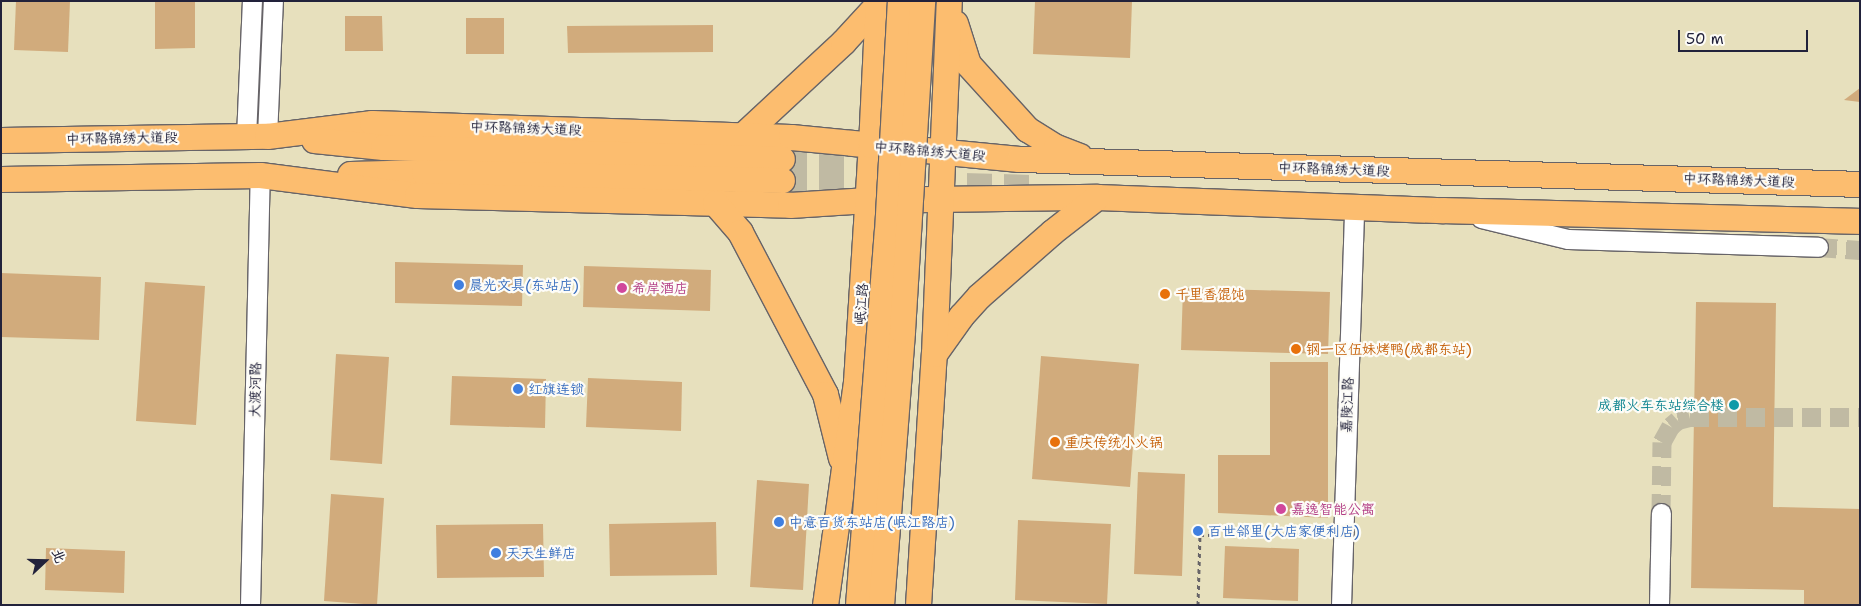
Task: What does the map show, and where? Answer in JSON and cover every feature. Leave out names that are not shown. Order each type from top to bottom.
[{"type":"main road","points":[[881,605],[902,331],[922,1]]},
{"type":"main road","points":[[918,605],[934,354],[949,1]]},
{"type":"main road","points":[[949,1],[968,64],[1027,129],[1056,147],[1093,161]]},
{"type":"main road","points":[[743,135],[885,2]]},
{"type":"main road","name":"岷江路","points":[[826,605],[856,382],[871,145],[885,2]]},
{"type":"main road","name":"岷江路","points":[[858,605],[887,232],[885,2]]},
{"type":"main road","name":"中环路锦绣大道段","points":[[1,140],[256,137],[372,123],[743,135],[1020,159],[1860,184]]},
{"type":"main road","points":[[1,179],[424,172],[782,169],[384,147],[256,137]]},
{"type":"main road","points":[[260,175],[417,195],[790,205],[868,200],[1097,197],[1354,205],[1443,210],[1860,221]]},
{"type":"main road","points":[[934,354],[961,316],[979,296],[1052,232],[1097,197]]},
{"type":"main road","points":[[715,203],[740,232],[825,394],[845,475]]},
{"type":"street","points":[[252,1],[256,137]]},
{"type":"street","points":[[256,137],[273,1]]},
{"type":"street","name":"大渡河路","points":[[250,605],[260,175]]},
{"type":"street","name":"嘉陵江路","points":[[1340,605],[1354,205]]},
{"type":"street","points":[[1443,210],[1568,239],[1818,247]]},
{"type":"street","points":[[1660,605],[1661,513]]},
{"type":"path","points":[[1198,605],[1200,535],[1343,534]]},
{"type":"building","points":[[16,1],[70,1],[68,52],[14,50]]},
{"type":"building","points":[[155,1],[195,1],[195,48],[155,49]]},
{"type":"building","points":[[1035,1],[1132,1],[1130,58],[1033,54]]},
{"type":"building","points":[[345,16],[382,16],[383,51],[345,51]]},
{"type":"building","points":[[466,18],[504,18],[504,54],[466,54]]},
{"type":"building","points":[[713,25],[713,52],[568,53],[567,26]]},
{"type":"building","points":[[1860,88],[1860,102],[1844,100]]},
{"type":"building","points":[[395,262],[523,265],[522,306],[395,303]]},
{"type":"building","points":[[584,266],[711,270],[710,311],[583,307]]},
{"type":"building","points":[[1,273],[101,277],[99,340],[1,337]]},
{"type":"building","points":[[145,282],[205,286],[196,425],[136,421]]},
{"type":"building","points":[[1183,288],[1330,292],[1328,354],[1181,350]]},
{"type":"building","name":"成都火车东站综合楼","points":[[1696,302],[1776,303],[1773,507],[1860,509],[1860,605],[1804,605],[1804,590],[1691,588]]},
{"type":"building","points":[[336,354],[389,357],[382,464],[330,460]]},
{"type":"building","points":[[1041,356],[1139,364],[1130,487],[1032,479]]},
{"type":"building","points":[[1270,362],[1328,362],[1328,518],[1218,513],[1218,455],[1270,455]]},
{"type":"building","points":[[452,376],[546,379],[545,428],[450,425]]},
{"type":"building","points":[[588,378],[682,382],[681,431],[586,427]]},
{"type":"building","points":[[1138,472],[1185,474],[1182,576],[1134,574]]},
{"type":"building","points":[[757,480],[809,484],[803,590],[750,587]]},
{"type":"building","points":[[331,494],[384,498],[377,605],[324,601]]},
{"type":"building","points":[[1018,520],[1111,524],[1107,604],[1015,600]]},
{"type":"building","points":[[716,522],[717,575],[610,576],[609,524]]},
{"type":"building","points":[[543,524],[544,577],[437,578],[436,525]]},
{"type":"building","points":[[1225,546],[1299,549],[1298,601],[1223,598]]},
{"type":"building","points":[[46,548],[125,551],[124,593],[45,590]]},
{"type":"tunnel","points":[[782,159],[963,164]]},
{"type":"tunnel","points":[[782,180],[1029,187]]},
{"type":"tunnel","points":[[1818,247],[1860,250]]},
{"type":"tunnel","points":[[1661,513],[1662,442],[1671,426],[1678,420],[1690,417],[1860,417]]},
{"type":"place","name":"晨光文具(东站店)","points":[[459,285]]},
{"type":"place","name":"希岸酒店","points":[[622,288]]},
{"type":"place","name":"千里香馄饨","points":[[1165,294]]},
{"type":"place","name":"钢一区伍妹烤鸭(成都东站)","points":[[1296,349]]},
{"type":"place","name":"红旗连锁","points":[[518,389]]},
{"type":"place","name":"成都火车东站综合楼","points":[[1734,405]]},
{"type":"place","name":"重庆传统小火锅","points":[[1055,442]]},
{"type":"place","name":"嘉逸智能公寓","points":[[1281,509]]},
{"type":"place","name":"中意百货东站店(岷江路店)","points":[[779,522]]},
{"type":"place","name":"百世邻里(大店家便利店)","points":[[1198,531]]},
{"type":"place","name":"天天生鲜店","points":[[496,553]]}]
